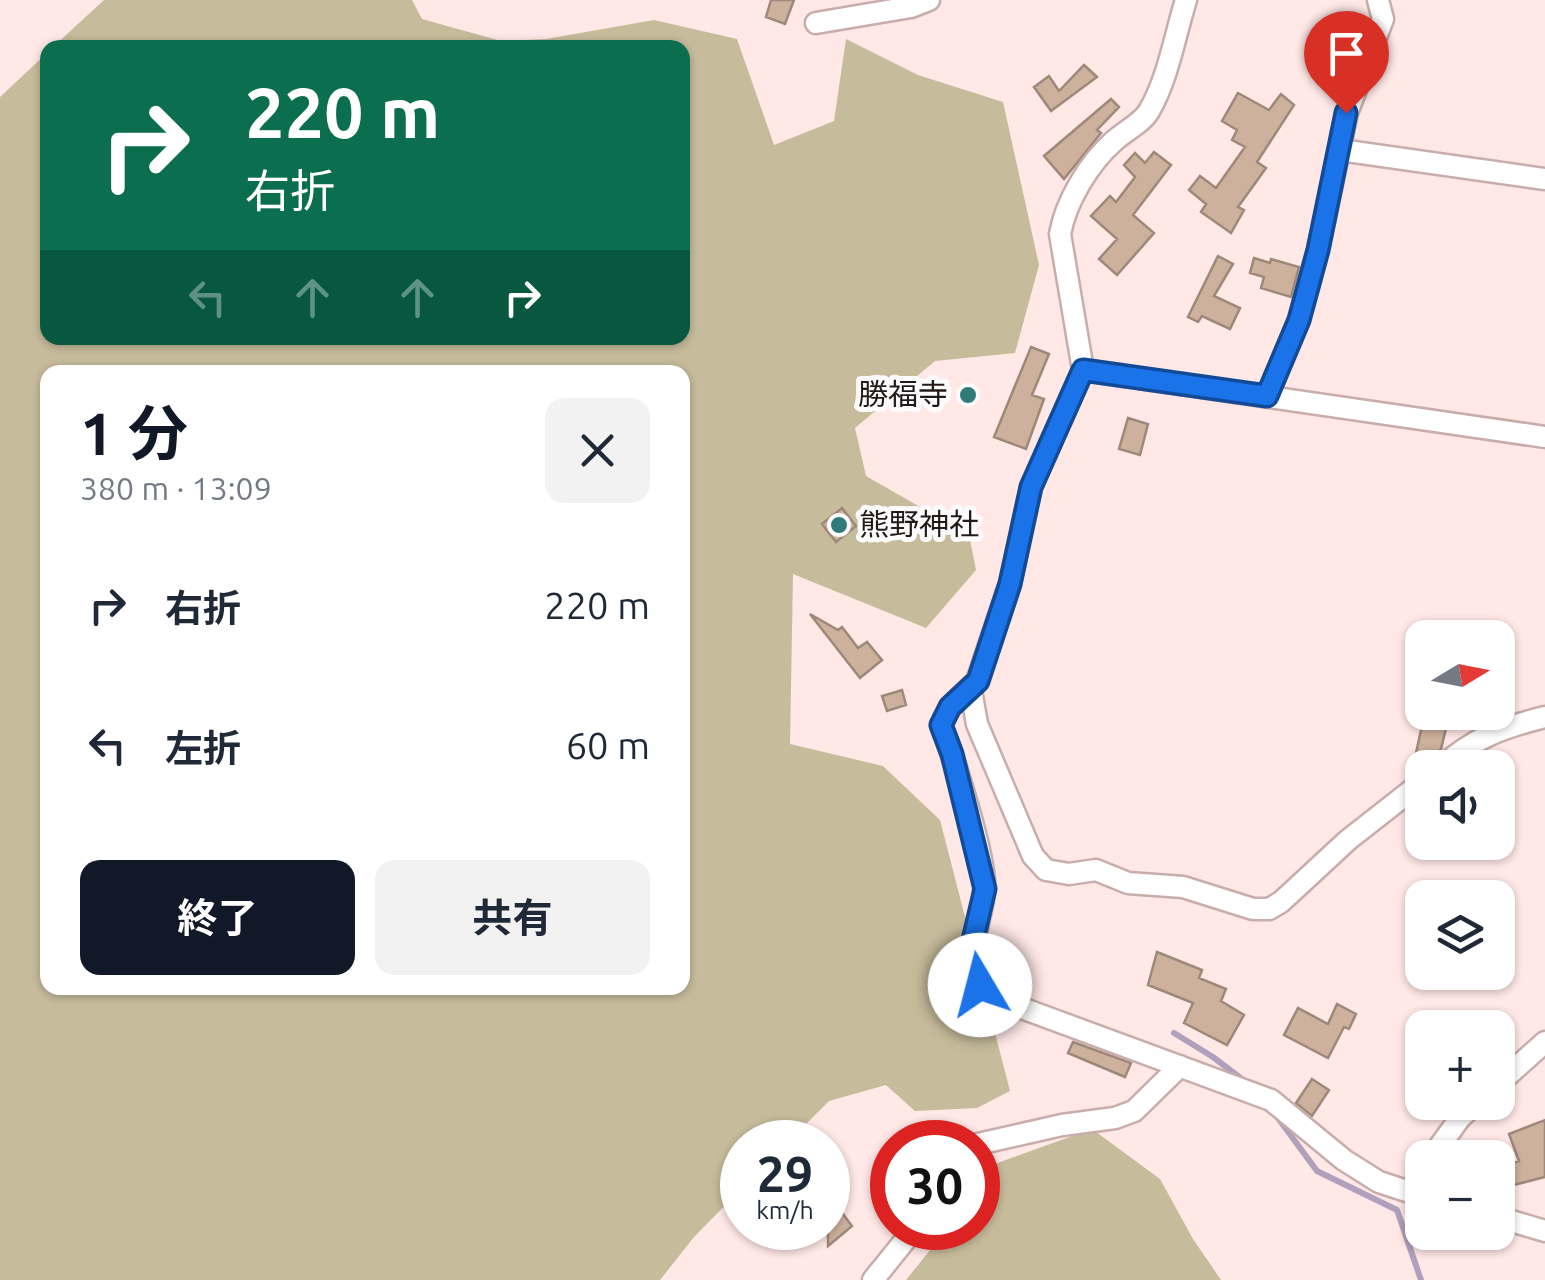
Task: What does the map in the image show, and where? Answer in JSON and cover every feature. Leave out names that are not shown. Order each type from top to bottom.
[{"type":"street","points":[[816,23],[911,7],[929,0]]},
{"type":"street","points":[[1186,0],[1148,114],[1110,144],[1063,215],[1060,234],[1083,370],[1031,487],[1010,584],[978,681],[950,707],[941,725],[985,889],[973,940],[980,985],[989,996],[1271,1100],[1344,1160],[1379,1182],[1405,1186]]},
{"type":"street","points":[[1267,396],[1299,320],[1346,113],[1383,18],[1378,0]]},
{"type":"street","points":[[1340,150],[1545,179]]},
{"type":"street","points":[[1083,370],[1545,436]]},
{"type":"street","points":[[971,690],[977,724],[1033,856],[1046,870],[1069,874],[1096,870],[1128,882],[1183,886],[1253,908],[1269,909],[1405,795]]},
{"type":"street","points":[[1461,750],[1491,733],[1545,717]]},
{"type":"street","points":[[1515,1069],[1545,1042]]},
{"type":"street","points":[[1000,1139],[1116,1118],[1134,1110],[1180,1066]]},
{"type":"street","points":[[1515,1222],[1545,1231]]},
{"type":"street","points":[[873,1280],[897,1250]]},
{"type":"shaded area","points":[[104,0],[412,0],[422,19],[497,40],[61,40]]},
{"type":"shaded area","points":[[654,20],[737,39],[774,145],[834,121],[846,39],[918,75],[1003,102],[1039,265],[1015,353],[935,361],[855,428],[866,476],[969,535],[976,570],[926,628],[793,574],[790,744],[883,766],[940,820],[1010,1091],[977,1108],[915,1111],[886,1085],[829,1101],[810,1120],[720,1120],[720,1210],[660,1280],[0,1280],[0,97],[40,60],[40,345],[690,345],[690,40],[524,40]]},
{"type":"shaded area","points":[[1092,1129],[1160,1179],[1221,1280],[906,1280],[930,1250],[1000,1250],[1000,1162]]},
{"type":"building","points":[[771,0],[794,0],[785,24],[766,17]]},
{"type":"building","points":[[1084,65],[1097,77],[1051,111],[1034,87],[1049,76],[1059,91]]},
{"type":"building","points":[[1238,93],[1269,110],[1281,94],[1294,105],[1257,162],[1266,168],[1238,207],[1244,210],[1231,233],[1201,212],[1206,204],[1189,190],[1200,176],[1216,188],[1245,147],[1232,140],[1237,130],[1222,121]]},
{"type":"building","points":[[1111,99],[1119,107],[1097,130],[1101,133],[1064,179],[1044,156]]},
{"type":"building","points":[[1154,152],[1171,165],[1133,215],[1154,233],[1117,275],[1099,259],[1117,239],[1091,216],[1110,196],[1116,202],[1135,177],[1124,165],[1135,153],[1145,163]]},
{"type":"building","points":[[1218,256],[1233,264],[1214,296],[1240,308],[1230,329],[1202,316],[1198,322],[1188,317]]},
{"type":"building","points":[[1254,258],[1299,267],[1291,297],[1261,288],[1264,277],[1250,273]]},
{"type":"building","points":[[1031,347],[1049,354],[1032,395],[1044,399],[1026,449],[994,437]]},
{"type":"building","points":[[1128,418],[1148,424],[1140,455],[1119,449]]},
{"type":"building","name":"熊野神社","points":[[842,508],[856,526],[836,542],[822,524]]},
{"type":"building","points":[[810,614],[838,630],[842,627],[858,648],[867,642],[882,660],[860,678]]},
{"type":"building","points":[[902,690],[906,705],[887,711],[882,696]]},
{"type":"building","points":[[1421,730],[1446,730],[1440,750],[1417,750]]},
{"type":"building","points":[[1157,952],[1202,970],[1199,978],[1226,989],[1221,1001],[1244,1015],[1227,1045],[1184,1023],[1193,1003],[1148,985]]},
{"type":"building","points":[[1337,1004],[1356,1014],[1349,1029],[1344,1027],[1328,1058],[1284,1035],[1298,1008],[1328,1024]]},
{"type":"building","points":[[1073,1042],[1131,1063],[1125,1077],[1068,1053]]},
{"type":"building","points":[[1312,1079],[1329,1090],[1312,1116],[1296,1103]]},
{"type":"building","points":[[1545,1120],[1545,1177],[1515,1185],[1515,1162],[1519,1161],[1515,1140],[1509,1134]]},
{"type":"waterway","points":[[1174,1033],[1247,1083]]},
{"type":"waterway","points":[[1275,1114],[1317,1171],[1397,1210],[1421,1280]]},
{"type":"place","name":"勝福寺","points":[[968,395]]},
{"type":"place","name":"熊野神社","points":[[839,525]]},
{"type":"route","points":[[980,985],[973,940],[985,889],[976,843],[941,725],[950,707],[978,681],[1010,584],[1031,487],[1083,370],[1267,396],[1299,320],[1318,250],[1346,113]]}]
